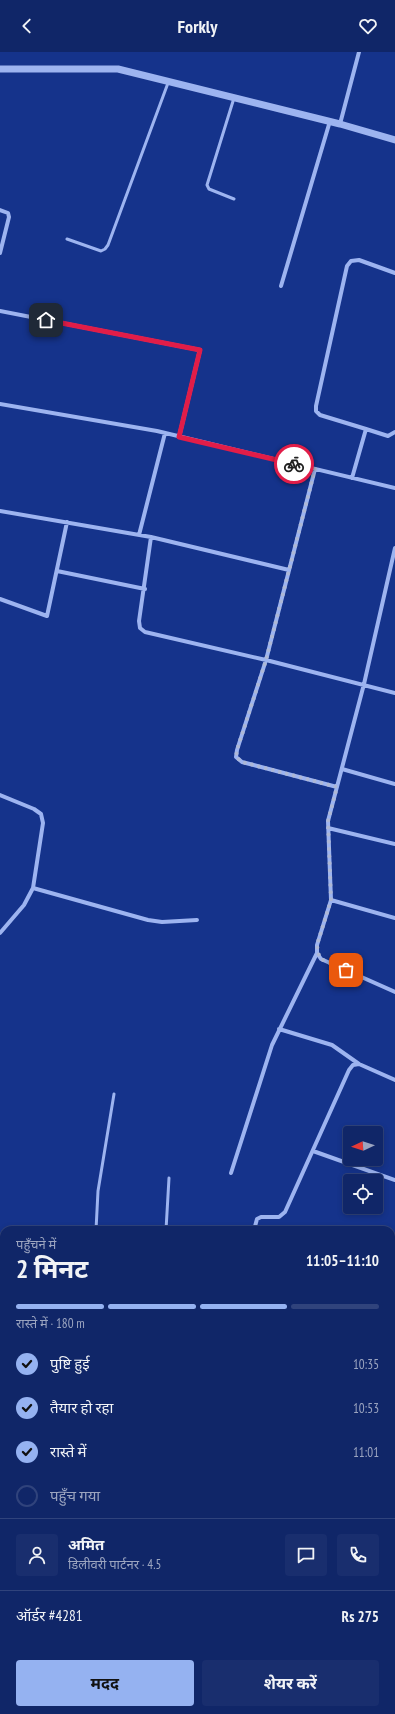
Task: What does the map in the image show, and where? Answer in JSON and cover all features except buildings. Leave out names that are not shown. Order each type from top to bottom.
[{"type":"street","points":[[340,124],[359,52]]},
{"type":"street","points":[[0,69],[118,69],[330,121],[395,140]]},
{"type":"street","points":[[281,286],[330,121]]},
{"type":"street","points":[[0,210],[8,213],[9,216],[0,254]]},
{"type":"street","points":[[395,272],[359,260],[351,261],[347,266],[316,406],[316,411],[320,415],[388,436],[395,434]]},
{"type":"street","points":[[0,311],[200,350],[179,437]]},
{"type":"street","points":[[0,404],[165,433],[395,488]]},
{"type":"street","points":[[352,478],[366,429]]},
{"type":"street","points":[[139,535],[165,433]]},
{"type":"street","points":[[315,469],[266,660],[236,757],[242,762],[337,787]]},
{"type":"street","points":[[0,511],[151,537],[289,570]]},
{"type":"street","points":[[0,599],[47,616],[67,522]]},
{"type":"street","points":[[151,537],[145,589],[139,621],[140,628],[145,632],[266,660],[395,693]]},
{"type":"street","points":[[395,548],[364,684],[328,821],[331,900],[317,945],[318,953],[321,959],[395,992]]},
{"type":"street","points":[[57,571],[145,589]]},
{"type":"street","points":[[342,769],[395,784]]},
{"type":"street","points":[[0,795],[34,809],[41,814],[43,823],[33,888],[24,905],[0,933]]},
{"type":"street","points":[[328,828],[395,844]]},
{"type":"street","points":[[33,888],[148,920],[162,922],[197,920]]},
{"type":"street","points":[[331,900],[395,918]]},
{"type":"street","points":[[231,1173],[279,1029],[318,953]]},
{"type":"street","points":[[279,1029],[332,1045],[359,1064],[395,1080]]},
{"type":"street","points":[[255,1226],[257,1219],[261,1217],[283,1216],[349,1070],[353,1065],[359,1064]]},
{"type":"street","points":[[313,1151],[395,1180]]},
{"type":"lane","points":[[67,239],[101,250],[108,246],[169,81]]},
{"type":"lane","points":[[234,97],[207,185],[209,189],[234,199]]},
{"type":"lane","points":[[96,1226],[98,1191],[114,1094]]},
{"type":"lane","points":[[166,1226],[169,1178]]},
{"type":"way so far","points":[[294,464],[315,469],[266,660],[236,757],[242,762],[337,787],[328,821],[331,900],[317,945],[318,953],[321,959],[346,970]]},
{"type":"route","points":[[46,320],[200,350],[201,352],[179,437],[294,464]]}]
